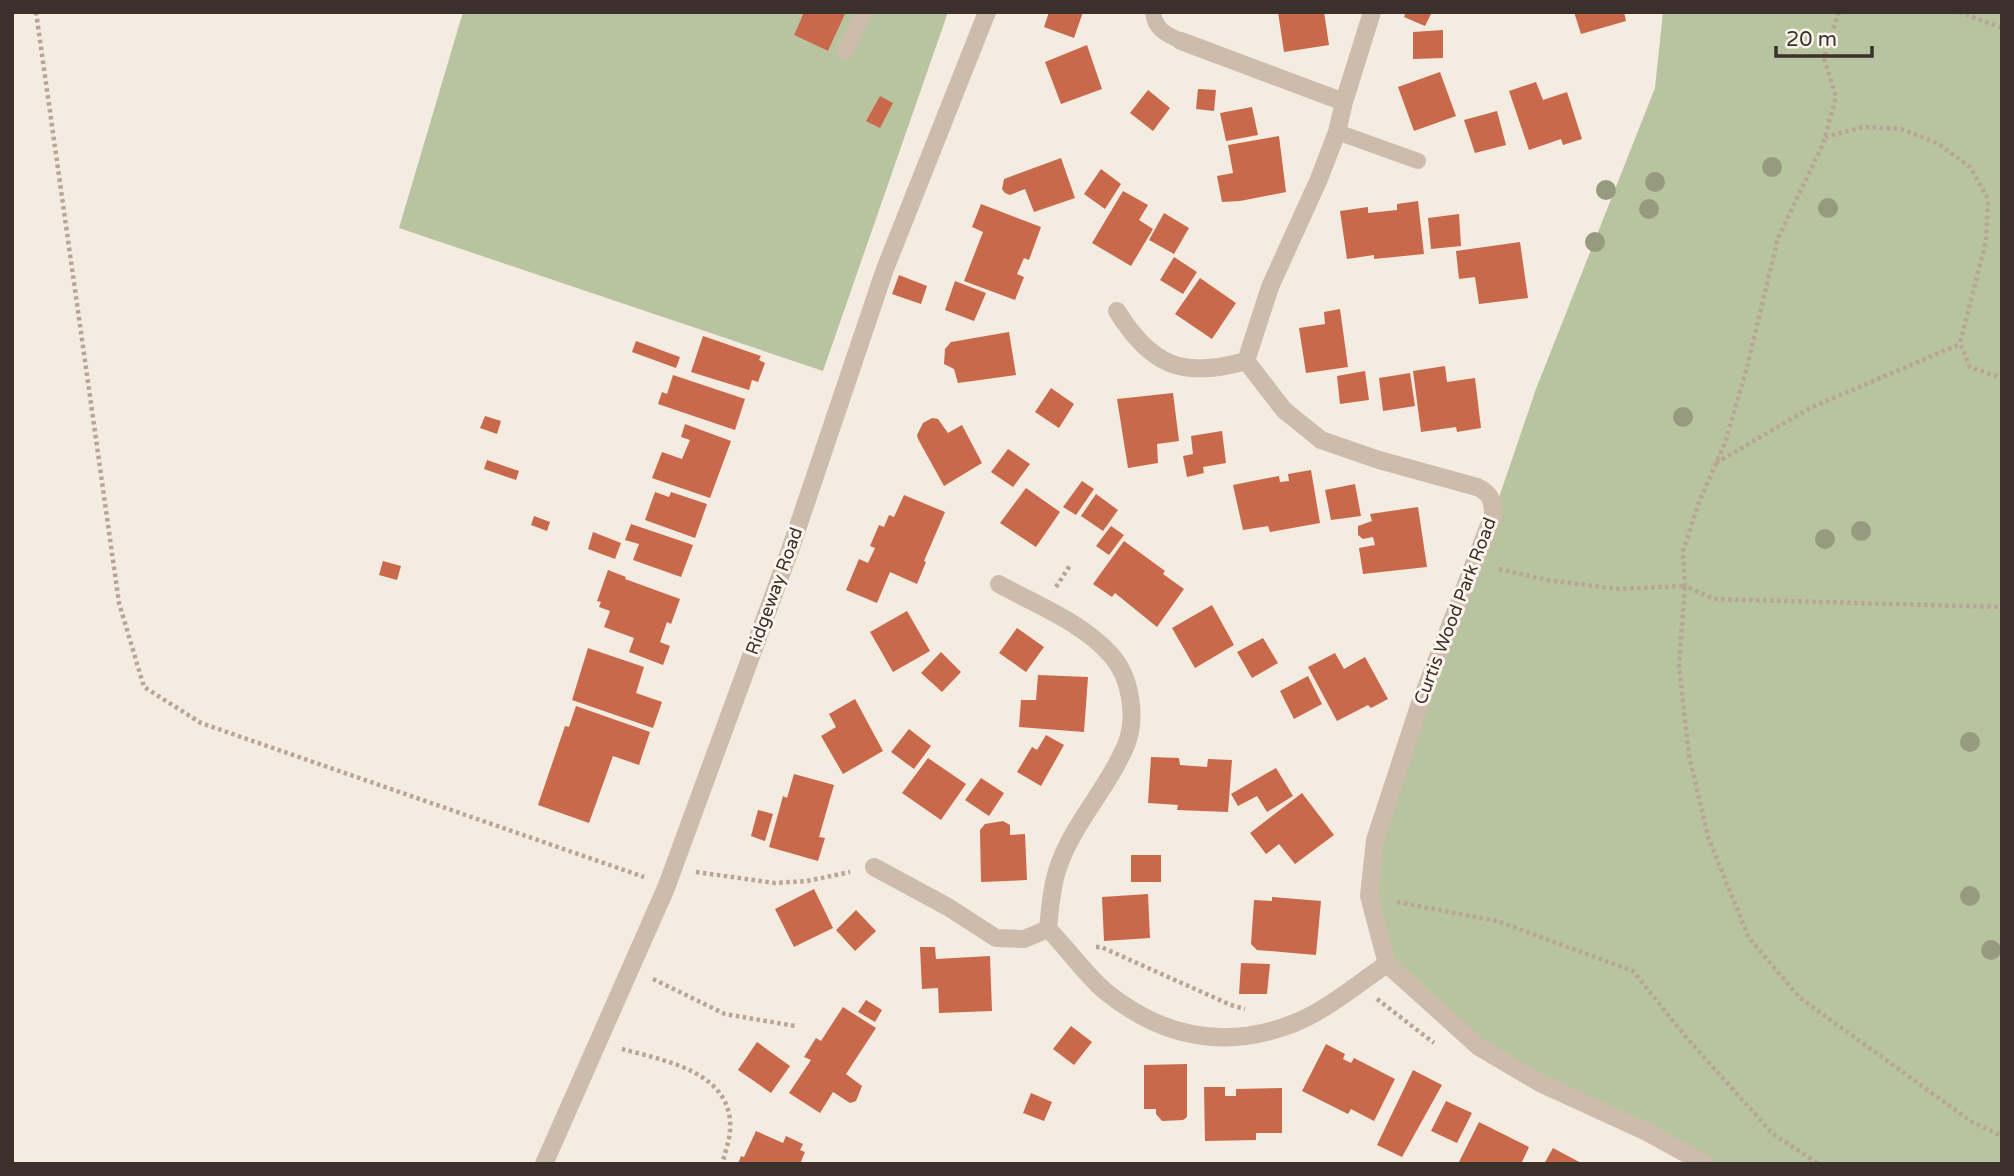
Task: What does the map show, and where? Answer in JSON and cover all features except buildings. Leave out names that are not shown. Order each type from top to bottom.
[{"type":"street","name":"Ridgeway Road","points":[[544,1164],[666,888],[790,550],[885,269],[988,12]]},
{"type":"street","points":[[1117,311],[1132,336],[1149,353],[1173,365],[1196,370],[1225,367],[1246,361],[1270,287],[1319,179],[1337,132],[1372,12]]},
{"type":"street","points":[[1181,41],[1344,102]]},
{"type":"street","name":"Curtis Wood Park Road","points":[[1246,361],[1284,410],[1321,440],[1484,490],[1492,499],[1493,515],[1419,706],[1375,840],[1368,896],[1387,964]]},
{"type":"street","points":[[999,584],[1080,629],[1112,656],[1127,684],[1132,712],[1126,744],[1070,842],[1057,871],[1048,929]]},
{"type":"street","points":[[874,867],[948,907],[996,938],[1024,939],[1048,929]]},
{"type":"street","points":[[1048,929],[1104,990],[1138,1015],[1175,1031],[1213,1038],[1252,1036],[1293,1023],[1338,998],[1387,964],[1479,1047],[1540,1083],[1681,1157],[1705,1164]]},
{"type":"lane","points":[[845,51],[864,12]]},
{"type":"lane","points":[[1153,12],[1156,26],[1163,33],[1181,41]]},
{"type":"lane","points":[[1337,132],[1418,161]]},
{"type":"path","points":[[36,12],[120,603],[144,687],[201,723],[650,879],[666,888]]},
{"type":"path","points":[[1839,12],[1824,58],[1836,97],[1825,137],[1778,238],[1746,371],[1725,443],[1699,502],[1683,551],[1685,586],[1679,666],[1689,755],[1708,836],[1749,938],[1800,998],[1972,1122],[2002,1136]]},
{"type":"path","points":[[1959,12],[2002,28]]},
{"type":"path","points":[[1825,137],[1864,127],[1900,129],[1937,143],[1970,167],[1988,199],[1986,241],[1960,344],[1969,367],[2002,378]]},
{"type":"path","points":[[1715,464],[1810,408],[1960,344]]},
{"type":"path","points":[[1474,564],[1547,580],[1618,589],[1685,586],[1714,599],[2002,607]]},
{"type":"path","points":[[673,869],[775,883],[807,881],[874,867]]},
{"type":"path","points":[[1368,896],[1497,921],[1633,971],[1686,1037],[1773,1134],[1819,1164]]},
{"type":"path","points":[[1073,955],[1101,947],[1231,1005],[1252,1010]]},
{"type":"path","points":[[630,968],[725,1014],[795,1026]]},
{"type":"path","points":[[597,1042],[665,1060],[701,1075],[717,1088],[727,1106],[730,1132],[722,1164]]},
{"type":"green space","points":[[463,12],[804,12],[794,35],[828,51],[846,12],[948,12],[823,371],[399,228]]},
{"type":"green space","points":[[1663,12],[2002,12],[2002,1164],[1705,1164],[1479,1047],[1387,964],[1369,896],[1375,840],[1536,389],[1655,88]]}]
